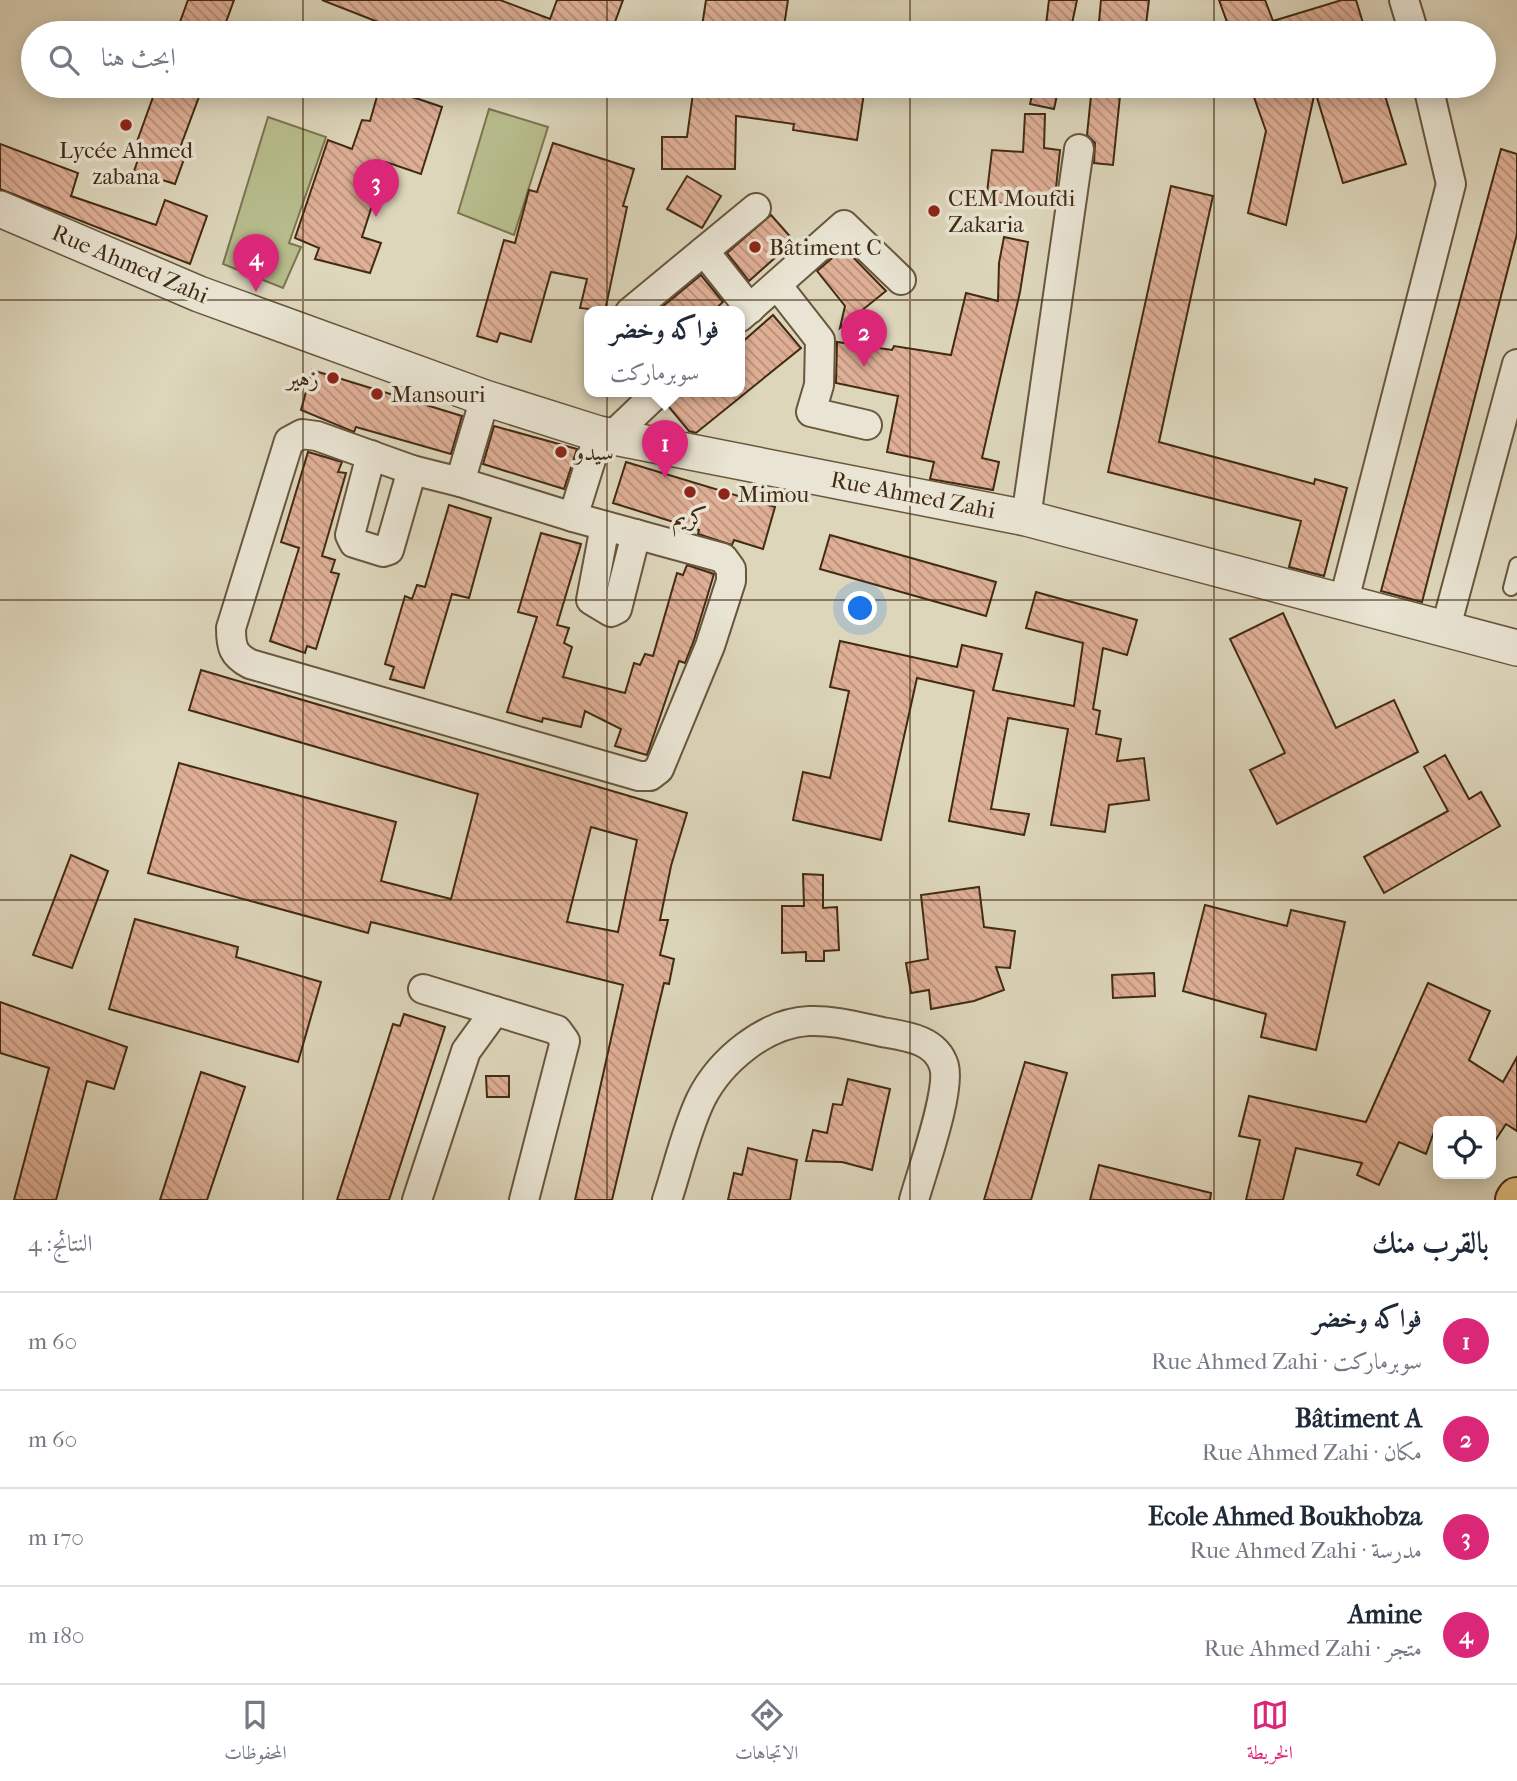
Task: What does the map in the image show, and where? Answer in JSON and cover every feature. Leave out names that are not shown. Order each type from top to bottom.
[{"type":"street","points":[[1404,0],[1410,21]]},
{"type":"street","points":[[1344,600],[1451,184],[1431,98]]},
{"type":"street","points":[[1026,518],[1079,149]]},
{"type":"street","points":[[643,306],[756,208]]},
{"type":"street","name":"Rue Ahmed Zahi","points":[[0,209],[199,294],[485,398],[606,435],[1026,518],[1446,627],[1517,648]]},
{"type":"street","points":[[745,313],[844,225],[901,280]]},
{"type":"street","points":[[704,251],[740,306]]},
{"type":"street","points":[[777,285],[821,340],[819,385],[811,412],[867,425]]},
{"type":"street","points":[[1446,627],[1517,364]]},
{"type":"street","points":[[573,517],[606,435],[652,397]]},
{"type":"street","points":[[460,482],[485,398]]},
{"type":"street","points":[[302,434],[317,436],[412,470],[460,482],[573,517],[723,558],[731,569],[731,581],[710,646],[659,769],[650,776],[639,776],[250,664],[237,657],[231,646],[231,628],[289,441],[302,434]]},
{"type":"street","points":[[371,455],[350,535],[354,543],[383,552],[389,550],[412,470]]},
{"type":"street","points":[[605,526],[590,600],[611,612],[617,609],[636,534]]},
{"type":"street","points":[[423,989],[557,1030],[565,1041],[524,1200]]},
{"type":"street","points":[[417,1200],[466,1051],[495,1011]]},
{"type":"street","points":[[667,1200],[701,1099],[721,1068],[748,1045],[774,1030],[806,1021],[831,1021],[918,1039],[936,1052],[944,1066],[944,1090],[914,1200]]},
{"type":"lane","points":[[1511,589],[1517,565]]},
{"type":"green space","points":[[489,109],[548,127],[514,235],[458,213]]},
{"type":"green space","points":[[268,117],[326,137],[289,243],[301,247],[283,288],[223,264]]},
{"type":"building","points":[[188,0],[234,0],[226,21],[180,21]]},
{"type":"building","points":[[322,0],[500,0],[550,19],[557,0],[623,0],[615,21],[375,21]]},
{"type":"building","points":[[706,0],[788,0],[785,21],[703,21]]},
{"type":"building","points":[[1049,0],[1077,0],[1073,21],[1046,21]]},
{"type":"building","points":[[1101,0],[1149,0],[1146,21],[1099,21]]},
{"type":"building","points":[[1219,0],[1265,0],[1273,21],[1227,21]]},
{"type":"building","points":[[1342,0],[1356,0],[1362,21],[1273,21]]},
{"type":"building","points":[[153,98],[199,98],[177,156],[184,159],[175,184],[134,171],[141,151],[135,147]]},
{"type":"building","points":[[377,98],[415,98],[442,107],[421,174],[386,162],[362,237],[381,243],[370,273],[315,259],[319,248],[295,238],[328,140],[352,149],[362,120],[370,121]]},
{"type":"building","points":[[692,98],[863,98],[857,140],[793,130],[794,124],[736,116],[735,169],[662,169],[662,137],[687,137]]},
{"type":"building","points":[[1031,98],[1056,98],[1054,109],[1030,104]]},
{"type":"building","points":[[1091,98],[1120,98],[1113,165],[1094,163],[1095,143],[1087,135]]},
{"type":"building","points":[[1254,98],[1313,98],[1286,225],[1248,213],[1266,131]]},
{"type":"building","points":[[1317,98],[1386,98],[1406,164],[1343,183]]},
{"type":"building","points":[[1025,114],[1045,114],[1044,148],[1060,150],[1054,207],[997,203],[998,198],[987,193],[992,150],[1023,152]]},
{"type":"building","points":[[553,143],[634,169],[623,206],[627,207],[606,306],[580,308],[587,279],[551,272],[531,342],[500,333],[497,342],[477,336],[504,240],[515,243],[529,190],[537,192]]},
{"type":"building","points":[[0,144],[78,173],[71,196],[156,225],[165,200],[207,216],[190,264],[0,189]]},
{"type":"building","points":[[1501,149],[1517,154],[1517,234],[1422,602],[1381,591]]},
{"type":"building","points":[[687,176],[721,196],[702,228],[667,209]]},
{"type":"building","points":[[1171,186],[1213,196],[1159,442],[1314,484],[1315,479],[1347,488],[1324,576],[1289,567],[1301,521],[1108,472]]},
{"type":"building","name":"Bâtiment C","points":[[771,215],[794,241],[749,281],[727,253]]},
{"type":"building","points":[[1004,237],[1028,242],[1020,292],[982,458],[999,462],[993,490],[930,479],[934,462],[887,452],[898,396],[836,383],[837,342],[892,350],[894,346],[951,355],[966,293],[998,301],[999,263]]},
{"type":"building","points":[[844,248],[886,291],[840,328],[845,306],[817,271]]},
{"type":"building","points":[[701,275],[723,302],[719,306],[663,306]]},
{"type":"building","points":[[773,315],[801,348],[745,393],[745,340]]},
{"type":"building","points":[[312,370],[462,416],[451,454],[356,427],[354,432],[301,410]]},
{"type":"building","points":[[673,397],[740,397],[696,433],[689,431],[668,406]]},
{"type":"building","points":[[494,426],[577,449],[564,489],[483,464]]},
{"type":"building","points":[[308,452],[342,462],[338,472],[346,473],[322,556],[335,560],[331,572],[339,574],[316,649],[307,646],[305,653],[270,641],[299,548],[281,542]]},
{"type":"building","points":[[626,462],[775,507],[763,549],[734,540],[732,545],[698,534],[699,530],[613,503]]},
{"type":"building","points":[[449,505],[491,518],[469,598],[452,594],[424,688],[390,679],[394,667],[385,664],[405,596],[412,599],[417,585],[425,587]]},
{"type":"building","points":[[541,533],[581,544],[557,625],[569,628],[564,643],[572,647],[563,677],[625,693],[634,663],[640,665],[645,654],[653,656],[677,573],[683,575],[687,565],[714,574],[694,640],[685,663],[679,661],[647,755],[615,746],[621,729],[585,711],[581,727],[543,718],[542,722],[507,712],[537,617],[518,612]]},
{"type":"building","points":[[830,535],[996,582],[986,616],[820,569]]},
{"type":"building","points":[[1036,592],[1137,620],[1127,655],[1103,648],[1093,709],[1100,711],[1096,734],[1121,739],[1117,761],[1144,758],[1149,800],[1109,805],[1105,832],[1051,825],[1068,729],[1008,718],[991,809],[1029,814],[1024,835],[949,821],[974,691],[917,678],[881,840],[793,820],[803,772],[830,778],[849,691],[830,687],[840,641],[957,667],[962,645],[1002,654],[993,690],[1074,706],[1083,643],[1026,628]]},
{"type":"building","points":[[1283,613],[1336,728],[1394,700],[1418,752],[1277,824],[1250,770],[1285,753],[1230,639]]},
{"type":"building","points":[[201,670],[687,813],[671,866],[660,920],[668,920],[660,955],[674,959],[669,984],[664,983],[612,1200],[575,1200],[623,985],[371,922],[368,933],[148,873],[179,763],[396,822],[381,881],[451,899],[478,794],[189,710]],"holes":[[[591,827],[637,840],[618,932],[567,922]]]},
{"type":"building","points":[[1445,755],[1469,799],[1481,792],[1500,826],[1384,893],[1364,857],[1448,811],[1424,767]]},
{"type":"building","points":[[71,855],[108,871],[72,968],[33,955]]},
{"type":"building","points":[[803,874],[823,875],[823,908],[837,907],[839,950],[824,951],[824,961],[806,961],[806,952],[782,953],[782,906],[804,906]]},
{"type":"building","points":[[979,887],[984,927],[1015,931],[1010,968],[996,967],[1004,990],[974,1001],[931,1009],[929,990],[911,993],[906,963],[928,959],[921,895]]},
{"type":"building","points":[[1205,905],[1287,926],[1291,910],[1345,922],[1316,1050],[1261,1037],[1266,1014],[1183,991]]},
{"type":"building","points":[[135,919],[238,947],[236,957],[321,982],[298,1062],[109,1009]]},
{"type":"building","points":[[1154,973],[1155,996],[1113,998],[1112,975]]},
{"type":"building","points":[[1428,983],[1490,1011],[1469,1060],[1503,1082],[1517,1057],[1517,1131],[1506,1124],[1496,1139],[1496,1116],[1433,1116],[1433,1135],[1426,1154],[1399,1142],[1379,1185],[1357,1175],[1362,1163],[1296,1148],[1283,1200],[1246,1200],[1260,1140],[1239,1136],[1249,1096],[1366,1122]]},
{"type":"building","points":[[0,1002],[127,1047],[114,1089],[87,1081],[56,1200],[14,1200],[49,1068],[0,1053]]},
{"type":"building","points":[[404,1014],[445,1027],[389,1200],[337,1200],[393,1024],[400,1026]]},
{"type":"building","points":[[1025,1062],[1067,1073],[1031,1200],[984,1200]]},
{"type":"building","points":[[201,1072],[245,1087],[207,1200],[160,1200]]},
{"type":"building","points":[[486,1076],[509,1076],[509,1097],[487,1097]]},
{"type":"building","points":[[848,1079],[890,1089],[872,1170],[842,1162],[806,1161],[813,1130],[827,1133],[833,1104],[842,1105]]},
{"type":"building","points":[[748,1148],[797,1160],[790,1200],[728,1200],[734,1173],[742,1175]]},
{"type":"building","points":[[1099,1165],[1211,1193],[1210,1200],[1090,1200]]},
{"type":"place","name":"Lycée Ahmed zabana","points":[[126,125]]},
{"type":"place","name":"CEM Moufdi Zakaria","points":[[934,211]]},
{"type":"place","name":"Ecole Ahmed Boukhobza","points":[[376,217]]},
{"type":"place","name":"Bâtiment C","points":[[755,247]]},
{"type":"place","name":"Amine","points":[[256,292]]},
{"type":"place","name":"Bâtiment A","points":[[864,367]]},
{"type":"place","name":"زهير","points":[[333,378]]},
{"type":"place","name":"Mansouri","points":[[377,394]]},
{"type":"place","name":"سيدو","points":[[561,452]]},
{"type":"place","name":"فواكه وخضر","points":[[665,478]]},
{"type":"place","name":"كريم","points":[[690,492]]},
{"type":"place","name":"Mimou","points":[[724,494]]}]
